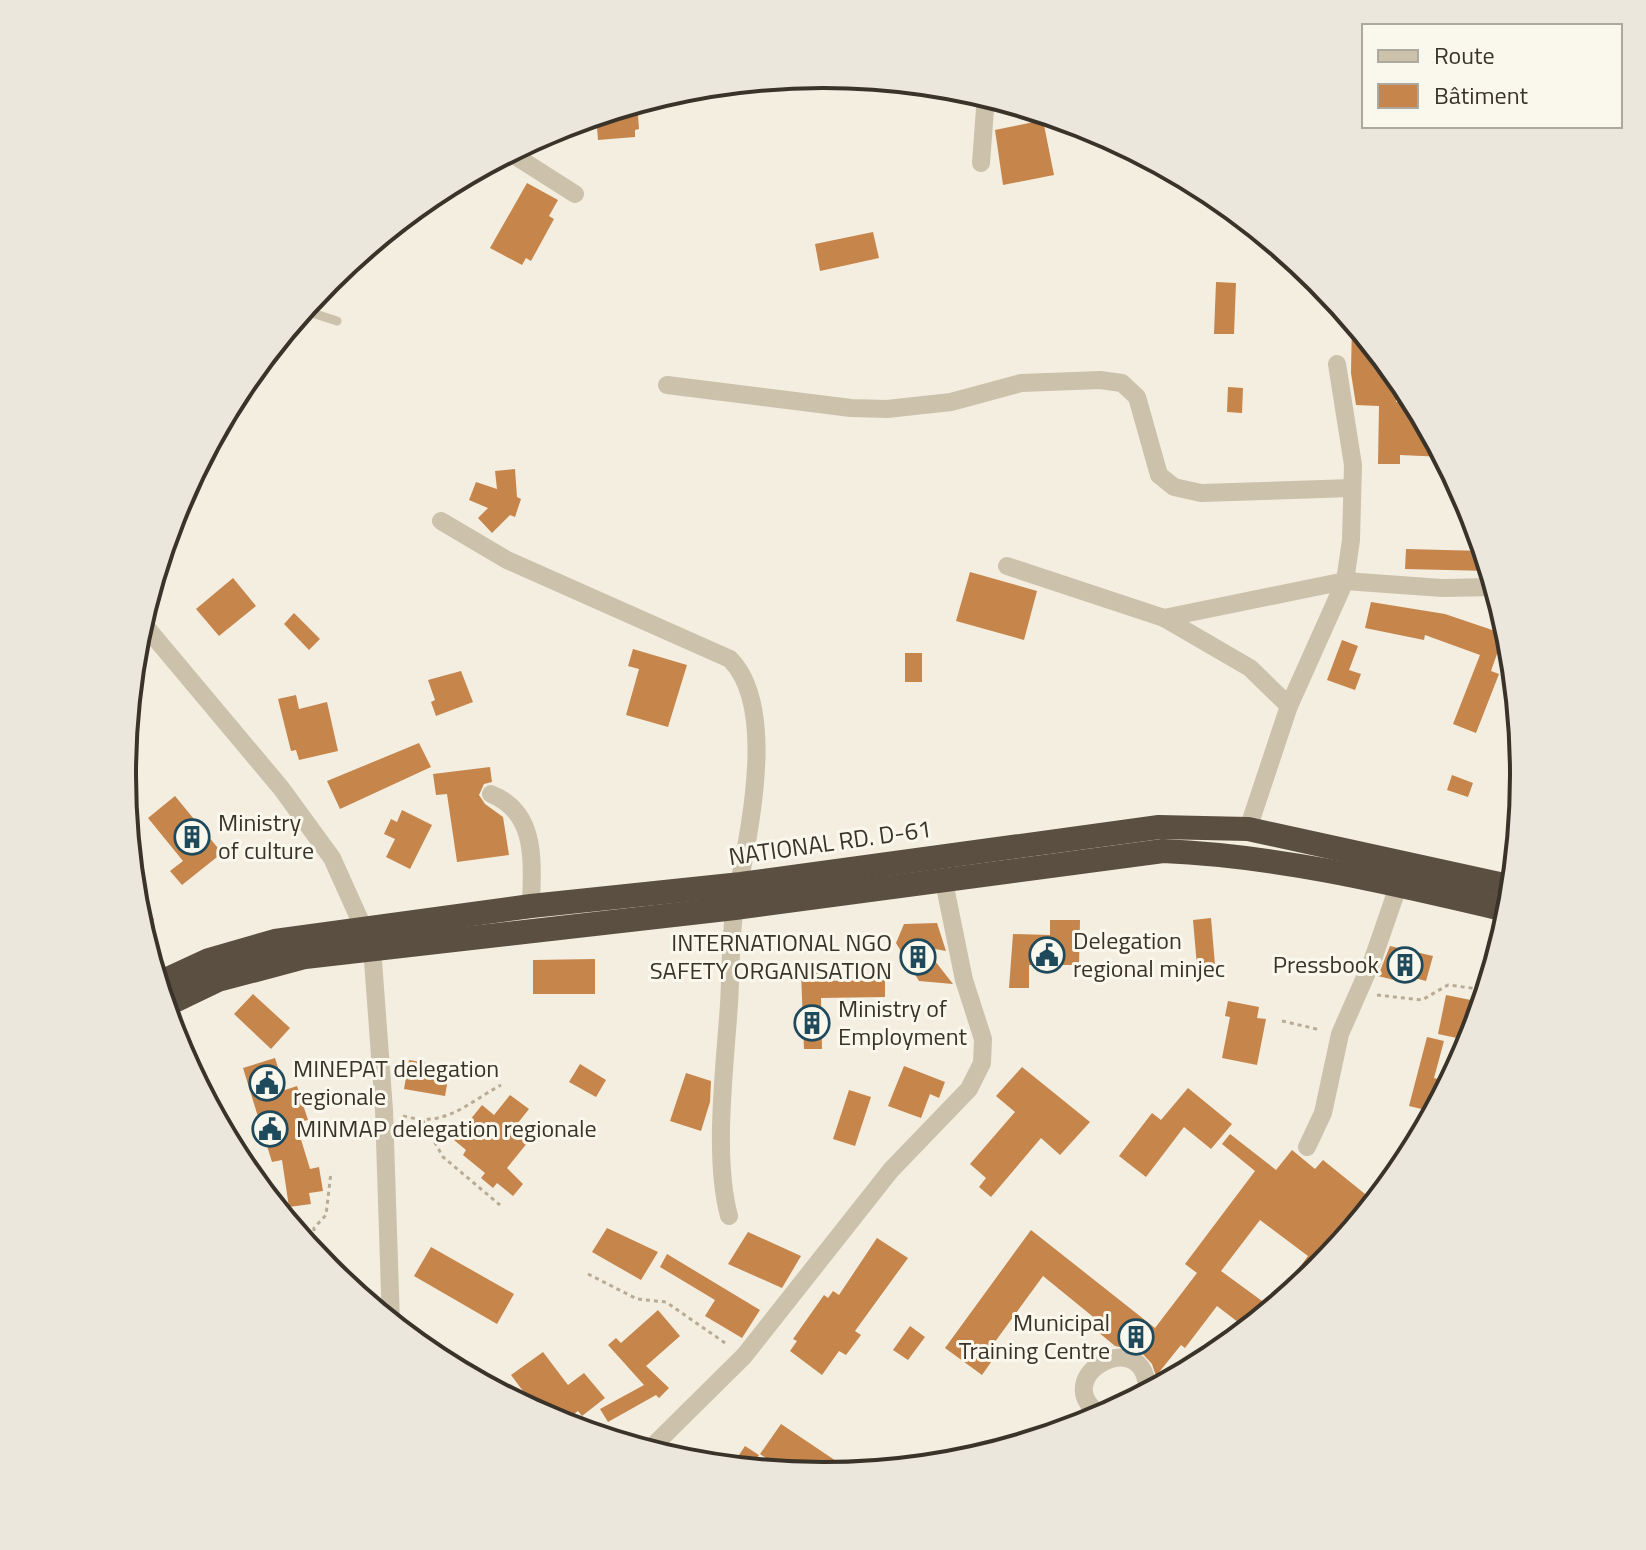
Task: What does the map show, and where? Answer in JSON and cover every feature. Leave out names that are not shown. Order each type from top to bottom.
[{"type":"highway","name":"NATIONAL RD. D-61","points":[[167,979],[209,960],[275,941],[368,938],[738,896],[1159,827],[1248,829],[1402,874],[1497,906]]},
{"type":"highway","name":"NATIONAL RD. D-61","points":[[174,1001],[218,980],[368,938],[531,906],[944,882],[1163,851],[1229,853],[1501,886]]},
{"type":"street","points":[[981,163],[985,107]]},
{"type":"street","points":[[520,159],[575,194]]},
{"type":"street","points":[[1248,829],[1289,706],[1345,581],[1352,488],[1349,432],[1337,364]]},
{"type":"street","points":[[667,385],[851,408],[887,409],[951,402],[1021,383],[1100,380],[1122,383],[1137,397],[1159,475],[1174,487],[1201,493],[1352,488]]},
{"type":"street","points":[[441,521],[507,560],[730,659],[745,675],[753,717],[756,793],[738,896],[722,1156],[722,1191],[729,1216]]},
{"type":"street","points":[[1007,566],[1164,618],[1250,668],[1289,706]]},
{"type":"street","points":[[1164,618],[1345,581],[1442,588],[1484,587]]},
{"type":"street","points":[[151,633],[307,823],[332,858],[368,938],[384,1110],[391,1308]]},
{"type":"street","points":[[491,794],[511,803],[525,824],[532,865],[531,906]]},
{"type":"street","points":[[1307,1147],[1323,1113],[1340,1034],[1373,959],[1402,874]]},
{"type":"street","points":[[657,1442],[744,1356],[891,1170],[969,1089],[982,1063],[983,1039],[964,980],[944,882]]},
{"type":"street","points":[[1092,1407],[1087,1401],[1086,1381],[1090,1371],[1105,1359],[1126,1358],[1135,1363],[1147,1380]]},
{"type":"lane","points":[[314,314],[337,321]]},
{"type":"path","points":[[1357,992],[1422,1000],[1448,985],[1476,989]]},
{"type":"path","points":[[1282,1021],[1340,1034]]},
{"type":"path","points":[[384,1110],[423,1121],[451,1116],[501,1085]]},
{"type":"path","points":[[423,1121],[443,1157],[500,1205]]},
{"type":"path","points":[[314,1237],[314,1228],[326,1215],[331,1172]]},
{"type":"path","points":[[588,1274],[637,1299],[666,1302],[744,1356]]},
{"type":"building","points":[[638,113],[639,129],[635,130],[635,137],[598,140],[597,126]]},
{"type":"building","points":[[1036,122],[1044,124],[1054,175],[1003,185],[995,130]]},
{"type":"building","points":[[527,183],[558,200],[549,216],[554,219],[531,261],[526,258],[522,265],[490,248]]},
{"type":"building","points":[[873,232],[879,258],[820,271],[815,244]]},
{"type":"building","points":[[1216,282],[1236,283],[1234,334],[1214,334]]},
{"type":"building","points":[[1352,337],[1394,393],[1396,402],[1400,402],[1431,456],[1400,455],[1400,464],[1378,464],[1379,406],[1356,405],[1351,373]]},
{"type":"building","points":[[1228,387],[1243,388],[1242,413],[1227,412]]},
{"type":"building","points":[[515,469],[517,497],[521,499],[515,517],[510,515],[492,533],[478,518],[488,508],[469,500],[476,482],[497,489],[495,471]]},
{"type":"building","points":[[1406,549],[1473,551],[1479,571],[1405,569]]},
{"type":"building","points":[[970,572],[1037,591],[1024,640],[956,621]]},
{"type":"building","points":[[233,578],[256,606],[219,636],[196,609]]},
{"type":"building","points":[[1371,602],[1445,614],[1495,631],[1498,650],[1491,671],[1499,674],[1476,733],[1453,724],[1480,655],[1425,635],[1424,640],[1365,628]]},
{"type":"building","points":[[294,613],[320,639],[309,650],[284,624]]},
{"type":"building","points":[[1342,640],[1358,646],[1349,670],[1361,674],[1355,690],[1327,680]]},
{"type":"building","points":[[633,649],[687,665],[668,727],[626,715],[639,669],[628,666]]},
{"type":"building","points":[[905,653],[922,653],[922,682],[905,682]]},
{"type":"building","points":[[461,671],[473,702],[436,716],[431,702],[435,700],[428,680]]},
{"type":"building","points":[[296,695],[299,709],[327,702],[338,751],[299,760],[296,750],[291,751],[278,699]]},
{"type":"building","points":[[419,743],[431,767],[340,809],[327,781]]},
{"type":"building","points":[[490,767],[492,782],[484,784],[479,795],[485,804],[503,817],[509,855],[457,862],[447,794],[436,795],[433,774]]},
{"type":"building","points":[[1452,775],[1473,783],[1468,797],[1447,790]]},
{"type":"building","name":"Ministry of culture","points":[[175,796],[222,853],[182,885],[170,871],[183,861],[148,818]]},
{"type":"building","points":[[402,810],[432,825],[410,869],[386,857],[395,839],[384,834],[391,819],[397,822]]},
{"type":"building","points":[[1211,918],[1215,965],[1197,966],[1193,920]]},
{"type":"building","points":[[1050,920],[1080,920],[1079,965],[1029,965],[1029,988],[1009,988],[1013,934],[1050,935]]},
{"type":"building","name":"INTERNATIONAL NGO SAFETY ORGANISATION","points":[[937,923],[946,951],[924,947],[953,984],[919,981],[896,943],[904,924]]},
{"type":"building","name":"Pressbook","points":[[1390,946],[1433,956],[1426,981],[1400,974],[1398,981],[1378,976]]},
{"type":"building","points":[[595,959],[595,994],[533,994],[533,960]]},
{"type":"building","name":"Ministry of Employment","points":[[820,971],[820,981],[885,980],[885,997],[821,998],[822,1049],[804,1049],[801,972]]},
{"type":"building","points":[[253,994],[290,1028],[271,1049],[234,1014]]},
{"type":"building","points":[[1446,995],[1471,1000],[1458,1038],[1438,1034]]},
{"type":"building","points":[[1228,1001],[1259,1007],[1257,1018],[1266,1019],[1257,1065],[1222,1058],[1230,1017],[1225,1016]]},
{"type":"building","points":[[1427,1037],[1444,1041],[1434,1078],[1439,1079],[1423,1109],[1409,1106]]},
{"type":"building","points":[[275,1058],[285,1090],[297,1086],[308,1120],[296,1123],[310,1169],[319,1167],[323,1191],[309,1193],[311,1204],[289,1207],[282,1160],[272,1162],[243,1068]]},
{"type":"building","points":[[409,1060],[427,1063],[426,1070],[449,1073],[445,1096],[404,1089]]},
{"type":"building","points":[[580,1064],[606,1080],[596,1097],[569,1082]]},
{"type":"building","points":[[904,1066],[945,1082],[939,1098],[930,1094],[921,1118],[888,1106]]},
{"type":"building","points":[[1022,1067],[1090,1122],[1060,1155],[1041,1138],[991,1197],[979,1187],[986,1178],[970,1164],[1015,1112],[996,1096]]},
{"type":"building","points":[[686,1073],[711,1081],[710,1102],[701,1131],[670,1121]]},
{"type":"building","points":[[1188,1088],[1232,1124],[1211,1149],[1184,1127],[1146,1177],[1119,1156],[1152,1113],[1161,1120]]},
{"type":"building","points":[[849,1090],[871,1097],[855,1146],[833,1139]]},
{"type":"building","points":[[510,1095],[529,1109],[517,1124],[532,1137],[507,1168],[523,1184],[513,1196],[497,1183],[493,1188],[481,1178],[485,1173],[463,1155],[466,1150],[454,1140],[482,1105],[494,1115]]},
{"type":"building","points":[[1230,1134],[1276,1170],[1292,1150],[1315,1169],[1323,1160],[1366,1195],[1294,1275],[1308,1256],[1260,1220],[1221,1271],[1263,1302],[1238,1322],[1217,1306],[1185,1348],[1181,1345],[1156,1375],[1152,1364],[1141,1352],[1115,1346],[1092,1327],[1097,1320],[1043,1276],[989,1350],[996,1355],[982,1375],[945,1348],[1031,1230],[1155,1328],[1197,1273],[1185,1264],[1255,1171],[1222,1144]]},
{"type":"building","points":[[607,1228],[658,1252],[641,1280],[592,1252]]},
{"type":"building","points":[[748,1232],[801,1256],[782,1288],[728,1264]]},
{"type":"building","points":[[877,1238],[908,1258],[855,1331],[861,1335],[846,1355],[839,1351],[822,1375],[790,1351],[797,1341],[793,1339],[824,1295],[828,1298],[833,1291],[839,1295]]},
{"type":"building","points":[[431,1247],[514,1294],[497,1324],[414,1276]]},
{"type":"building","points":[[667,1254],[760,1310],[742,1338],[705,1316],[715,1300],[660,1267]]},
{"type":"building","points":[[658,1310],[680,1336],[646,1366],[669,1388],[659,1398],[656,1395],[608,1422],[600,1409],[644,1385],[608,1345],[616,1338],[621,1343]]},
{"type":"building","points":[[910,1326],[925,1337],[908,1360],[893,1350]]},
{"type":"building","points":[[543,1352],[568,1385],[584,1373],[605,1398],[582,1416],[578,1411],[573,1415],[525,1394],[511,1375]]},
{"type":"building","points":[[781,1424],[837,1462],[778,1461],[760,1454]]},
{"type":"building","points":[[745,1446],[759,1455],[757,1459],[738,1457]]},
{"type":"place","name":"Ministry of culture","points":[[192,837]]},
{"type":"place","name":"Delegation regional minjec","points":[[1047,955]]},
{"type":"place","name":"INTERNATIONAL NGO SAFETY ORGANISATION","points":[[918,957]]},
{"type":"place","name":"Pressbook","points":[[1405,965]]},
{"type":"place","name":"Ministry of Employment","points":[[812,1023]]},
{"type":"place","name":"MINEPAT delegation regionale","points":[[267,1083]]},
{"type":"place","name":"MINMAP delegation regionale","points":[[270,1129]]},
{"type":"place","name":"Municipal Training Centre","points":[[1136,1337]]}]
